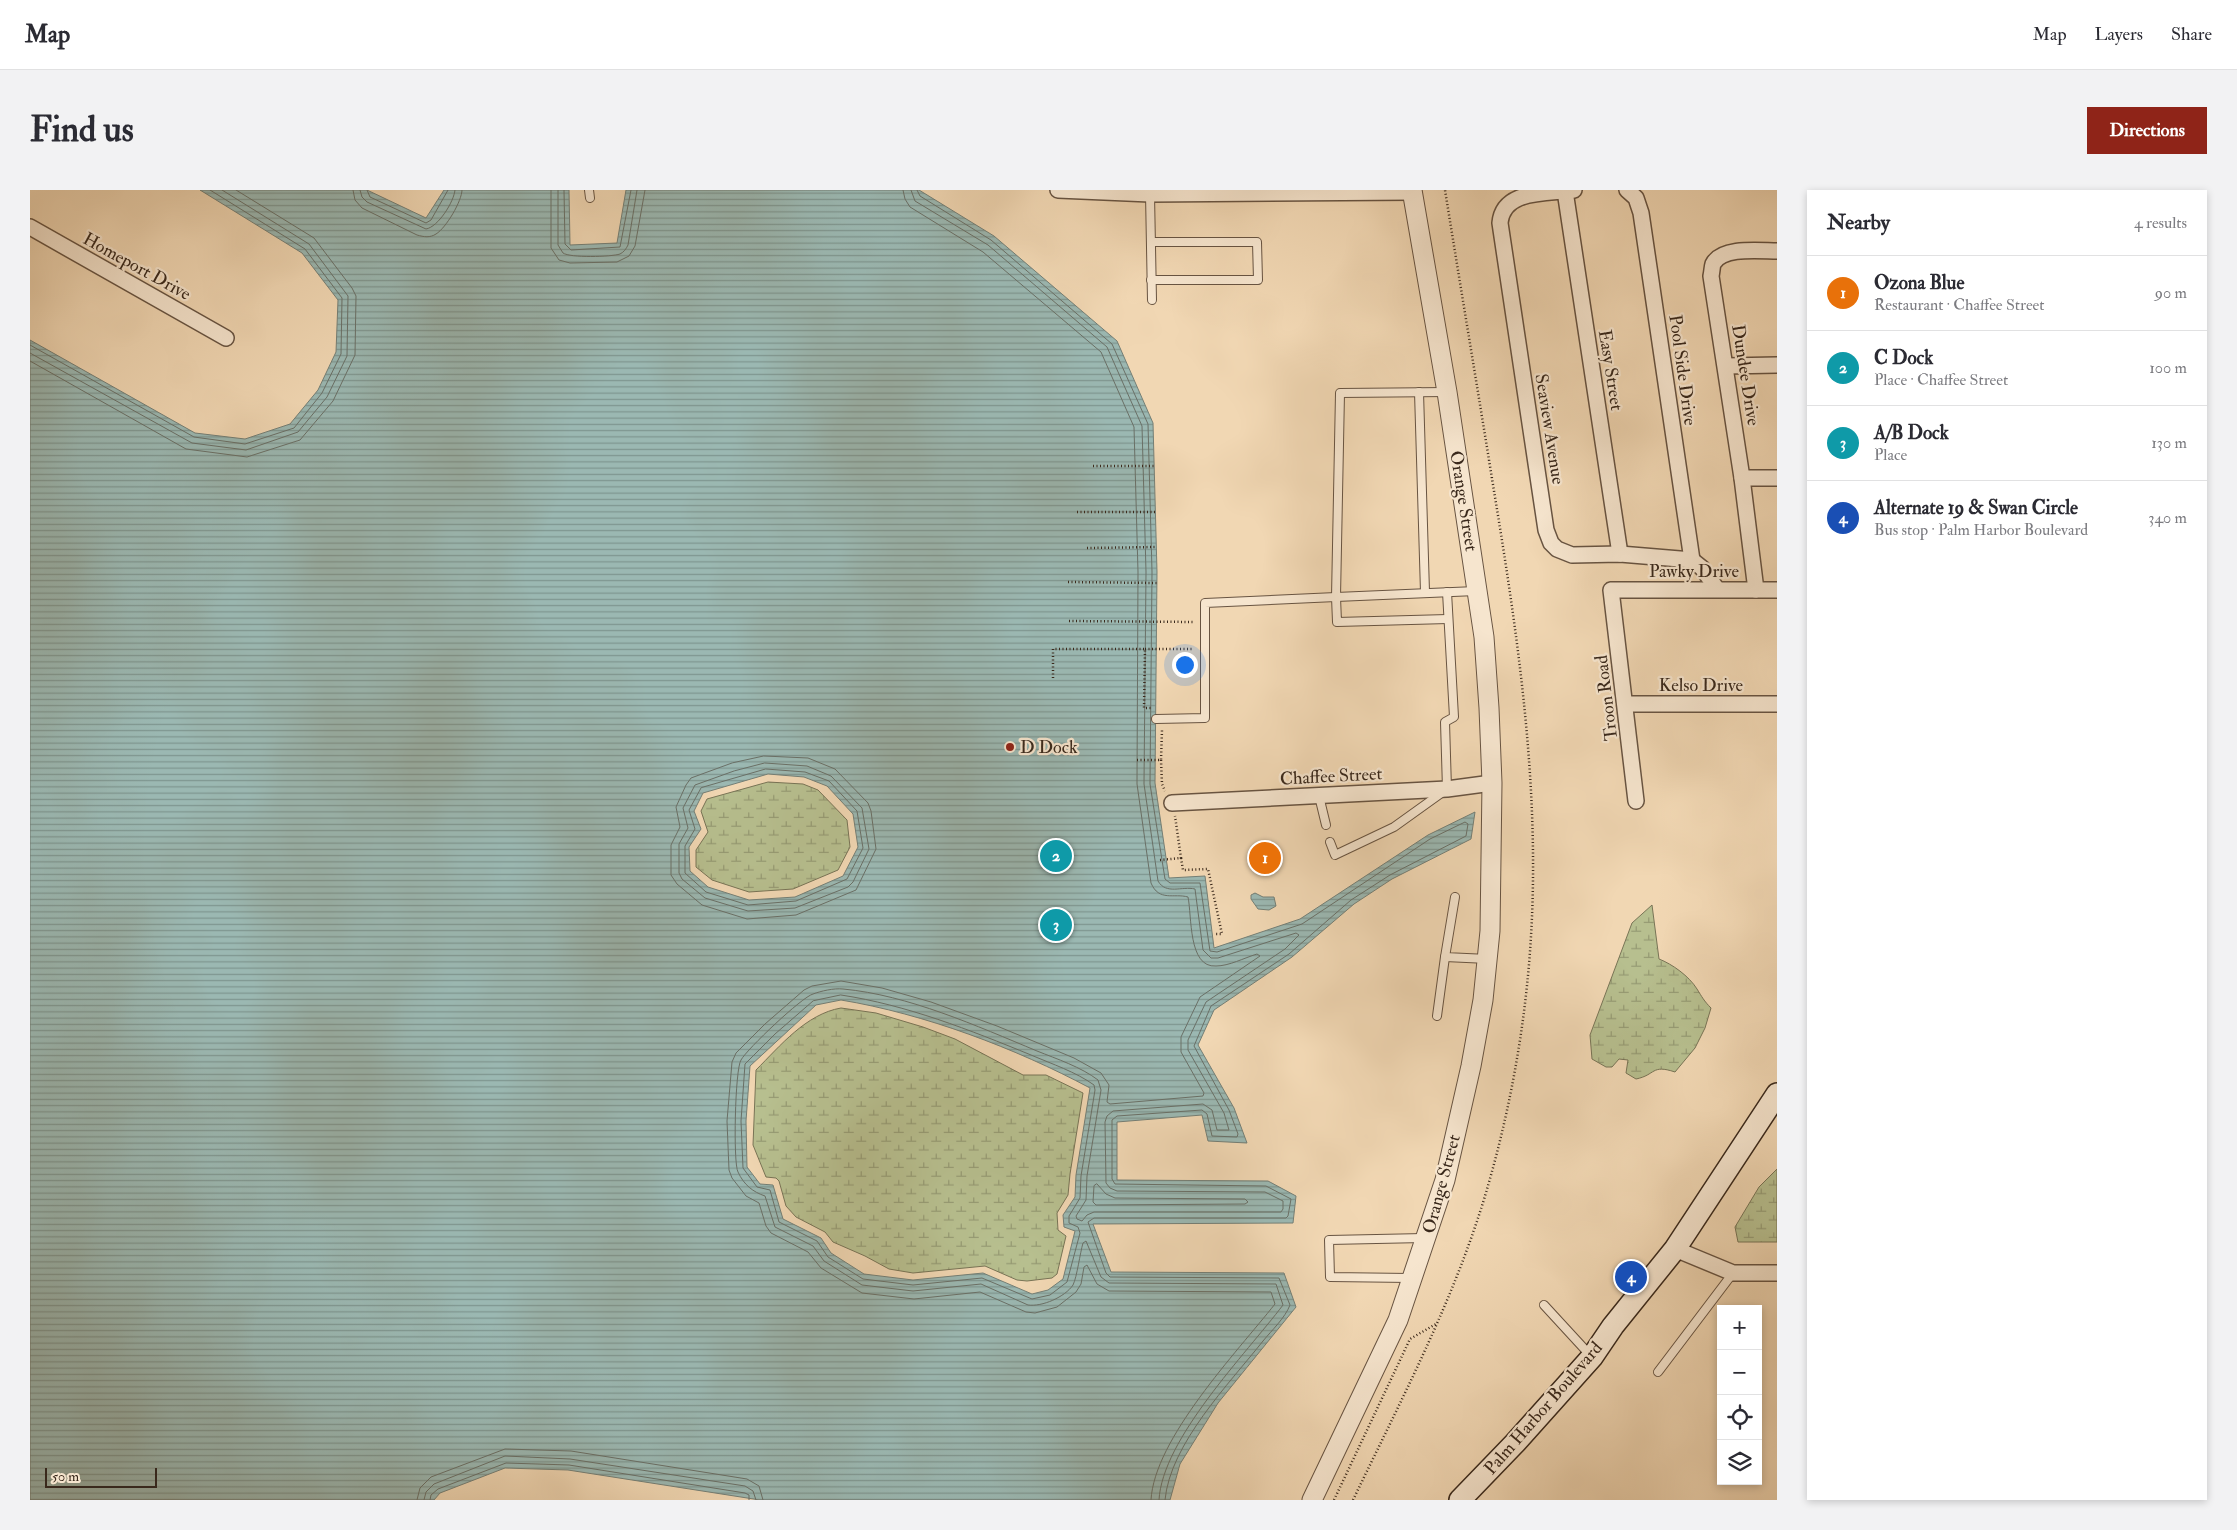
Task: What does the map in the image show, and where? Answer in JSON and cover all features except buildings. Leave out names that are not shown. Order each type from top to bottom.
[{"type":"main road","name":"Palm Harbor Boulevard","points":[[1460,1500],[1592,1357],[1613,1326],[1675,1249],[1777,1094]]},
{"type":"street","points":[[1058,190],[1159,193],[1413,191]]},
{"type":"street","name":"Seaview Avenue","points":[[1570,190],[1520,192],[1510,198],[1501,209],[1500,223],[1546,530],[1551,543],[1557,549],[1572,555],[1620,554],[1692,560]]},
{"type":"street","name":"Easy Street","points":[[1570,190],[1620,554]]},
{"type":"street","name":"Pool Side Drive","points":[[1627,190],[1636,198],[1641,213],[1692,560]]},
{"type":"street","name":"Orange Street","points":[[1312,1500],[1398,1320],[1413,1278],[1444,1180],[1483,1000],[1488,959],[1491,905],[1492,783],[1484,646],[1446,392],[1413,191]]},
{"type":"street","name":"Homeport Drive","points":[[30,227],[226,338]]},
{"type":"street","name":"Dundee Drive","points":[[1756,590],[1742,478],[1712,276],[1713,264],[1720,256],[1734,251],[1777,251]]},
{"type":"street","points":[[1726,366],[1777,366]]},
{"type":"street","points":[[1742,478],[1777,478]]},
{"type":"street","points":[[1692,560],[1702,568],[1717,589]]},
{"type":"street","name":"Pawky Drive","points":[[1611,590],[1777,590]]},
{"type":"street","name":"Troon Road","points":[[1611,590],[1636,801]]},
{"type":"street","name":"Kelso Drive","points":[[1626,704],[1777,704]]},
{"type":"street","name":"Chaffee Street","points":[[1172,803],[1446,790],[1492,783]]},
{"type":"street","points":[[1675,1249],[1733,1273],[1777,1273]]},
{"type":"lane","points":[[1152,300],[1151,242],[1159,193]]},
{"type":"lane","points":[[1151,242],[1257,242],[1258,280],[1151,280]]},
{"type":"lane","points":[[1419,392],[1425,592]]},
{"type":"lane","points":[[1446,392],[1340,393],[1336,597],[1337,622],[1448,619]]},
{"type":"lane","points":[[1156,719],[1205,718],[1205,603],[1476,591]]},
{"type":"lane","points":[[1330,842],[1334,855],[1394,827],[1446,790],[1445,722],[1454,717],[1446,592]]},
{"type":"lane","points":[[1319,796],[1326,825]]},
{"type":"lane","points":[[1437,1016],[1444,957],[1455,897]]},
{"type":"lane","points":[[1444,957],[1488,959]]},
{"type":"lane","points":[[1413,1278],[1330,1277],[1329,1240],[1426,1238]]},
{"type":"lane","points":[[1658,1372],[1733,1273]]},
{"type":"lane","points":[[1544,1305],[1592,1357]]},
{"type":"path","points":[[1093,466],[1154,466]]},
{"type":"path","points":[[1077,512],[1156,512]]},
{"type":"path","points":[[1087,548],[1156,547]]},
{"type":"path","points":[[1068,582],[1157,583]]},
{"type":"path","points":[[1069,621],[1205,622]]},
{"type":"path","points":[[1054,678],[1054,649],[1205,649]]},
{"type":"path","points":[[1144,708],[1145,649]]},
{"type":"path","points":[[1137,760],[1162,760],[1161,732],[1166,719]]},
{"type":"path","points":[[1181,858],[1183,870],[1208,870],[1222,934],[1215,934]]},
{"type":"path","points":[[1334,1500],[1410,1339],[1437,1323]]},
{"type":"path","points":[[1354,1500],[1428,1343]]},
{"type":"green space","points":[[768,782],[803,784],[818,790],[847,820],[850,847],[838,870],[793,889],[749,892],[712,880],[696,867],[696,850],[708,832],[701,811],[707,799]]},
{"type":"green space","points":[[1652,905],[1659,959],[1675,967],[1685,975],[1711,1008],[1705,1028],[1695,1048],[1675,1072],[1662,1069],[1636,1079],[1626,1073],[1628,1060],[1619,1059],[1612,1067],[1606,1067],[1592,1059],[1590,1035],[1632,923]]},
{"type":"green space","points":[[841,1008],[876,1013],[923,1027],[955,1039],[1023,1075],[1046,1075],[1083,1093],[1068,1195],[1057,1213],[1058,1230],[1066,1236],[1057,1274],[1052,1278],[1027,1281],[1017,1280],[985,1266],[913,1273],[889,1269],[833,1242],[825,1232],[796,1217],[786,1206],[779,1181],[776,1178],[766,1177],[753,1145],[756,1070],[794,1032],[816,1017],[828,1011]]},
{"type":"green space","points":[[1777,1169],[1777,1242],[1738,1242],[1735,1227],[1759,1187]]},
{"type":"water","points":[[200,190],[367,190],[426,218],[444,190],[569,190],[570,245],[617,243],[626,190],[919,190],[994,236],[1117,341],[1153,423],[1157,572],[1155,783],[1169,878],[1205,876],[1214,948],[1300,919],[1428,835],[1475,812],[1471,839],[1392,879],[1354,904],[1292,957],[1214,1010],[1198,1045],[1234,1108],[1247,1143],[1208,1141],[1202,1115],[1117,1122],[1117,1180],[1268,1181],[1296,1196],[1293,1223],[1093,1224],[1111,1272],[1284,1273],[1296,1307],[1218,1403],[1180,1464],[1170,1500],[760,1500],[568,1470],[505,1468],[440,1493],[434,1500],[30,1500],[30,340],[195,433],[245,439],[290,424],[318,390],[336,352],[338,300],[302,253]],"holes":[[[768,774],[804,777],[827,786],[853,814],[858,847],[843,876],[795,897],[749,900],[708,887],[690,871],[689,847],[701,829],[694,811],[703,793]],[[841,1000],[905,1014],[969,1034],[1031,1059],[1090,1088],[1076,1175],[1075,1197],[1063,1215],[1064,1227],[1075,1231],[1063,1279],[1048,1290],[1032,1294],[983,1273],[913,1280],[864,1274],[831,1253],[821,1238],[783,1219],[773,1185],[760,1184],[747,1167],[746,1121],[750,1066],[816,1005]]]},
{"type":"water","points":[[1255,893],[1263,897],[1274,897],[1276,906],[1269,910],[1258,909],[1251,899],[1251,895]]},
{"type":"place","name":"D Dock","points":[[1010,747]]},
{"type":"place","name":"C Dock","points":[[1056,856]]},
{"type":"place","name":"Ozona Blue","points":[[1265,858]]},
{"type":"place","name":"A/B Dock","points":[[1056,925]]},
{"type":"place","name":"Alternate 19 & Swan Circle","points":[[1631,1277]]}]
